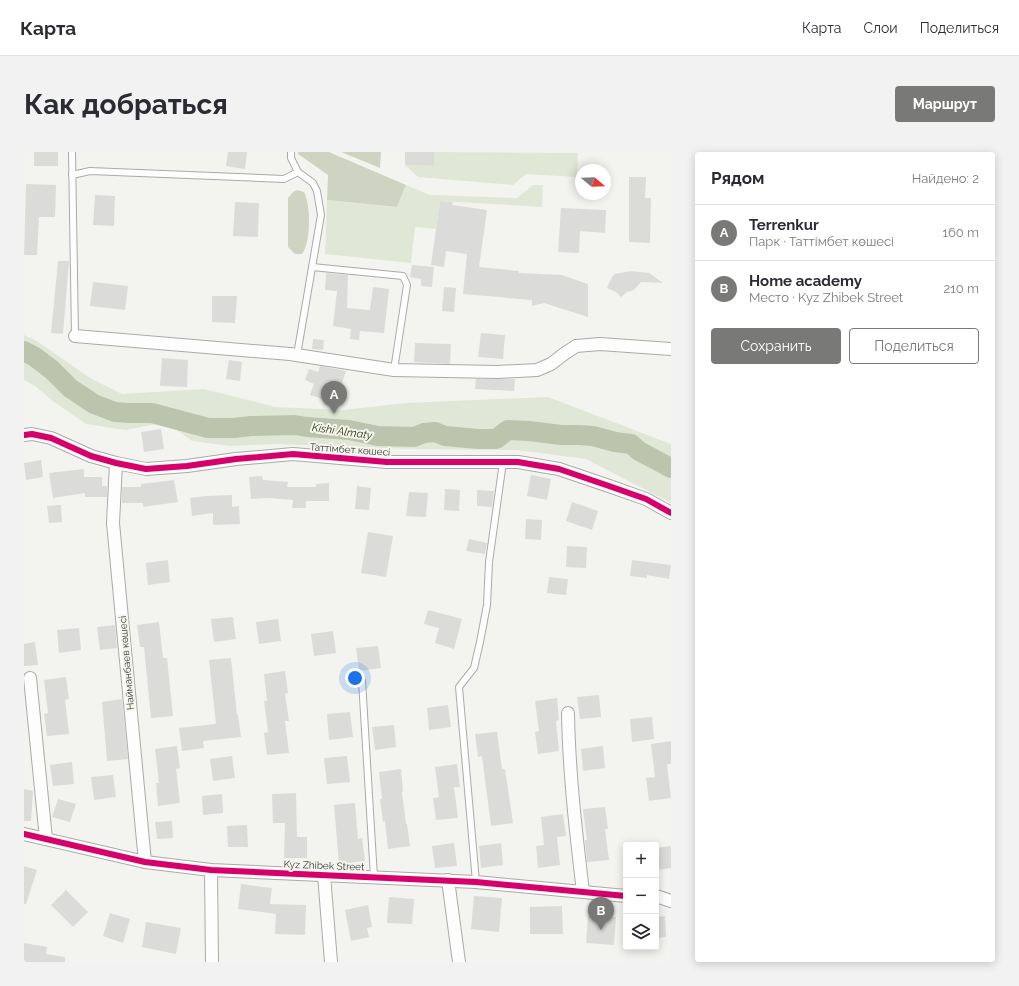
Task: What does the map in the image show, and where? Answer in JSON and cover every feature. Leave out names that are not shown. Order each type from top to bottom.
[{"type":"street","points":[[75,336],[297,355],[394,370],[497,372],[537,370],[551,364],[576,346],[600,344],[671,349]]},
{"type":"street","name":"Таттімбет көшесі","points":[[24,435],[32,434],[51,438],[91,456],[146,469],[187,466],[236,459],[292,454],[387,462],[518,462],[559,469],[646,499],[671,513]]},
{"type":"street","name":"Найманбаев көшесі","points":[[116,463],[114,523],[145,862]]},
{"type":"street","points":[[30,678],[46,839]]},
{"type":"street","points":[[568,714],[568,744],[572,794],[583,892]]},
{"type":"street","name":"Kyz Zhibek Street","points":[[24,834],[145,862],[211,870],[448,880],[623,896]]},
{"type":"street","points":[[211,870],[212,962]]},
{"type":"street","points":[[324,875],[331,962]]},
{"type":"street","points":[[448,880],[459,962]]},
{"type":"street","points":[[659,897],[671,901]]},
{"type":"lane","points":[[72,152],[75,336]]},
{"type":"lane","points":[[291,152],[291,158],[298,172],[313,183],[317,191],[321,215],[297,355]]},
{"type":"lane","points":[[72,175],[90,171],[284,179],[298,172]]},
{"type":"lane","points":[[312,267],[403,276],[407,285],[394,370]]},
{"type":"lane","points":[[476,882],[459,687],[474,668],[487,605],[489,562],[503,462]]},
{"type":"lane","points":[[362,681],[374,877]]},
{"type":"green space","points":[[298,152],[329,152],[406,185],[397,207],[327,200],[328,175],[298,154]]},
{"type":"green space","points":[[341,152],[381,152],[380,168]]},
{"type":"green space","points":[[434,152],[578,153],[578,164],[575,164],[575,177],[526,174],[513,185],[418,177],[405,165],[434,166]]},
{"type":"green space","points":[[406,185],[430,195],[517,198],[533,185],[543,185],[542,207],[440,201],[436,229],[415,227],[411,263],[325,254],[327,200],[397,207]]},
{"type":"green space","points":[[297,190],[304,192],[309,215],[307,241],[302,254],[295,254],[288,247],[288,198]]},
{"type":"green space","points":[[24,335],[37,341],[90,378],[122,394],[204,389],[276,407],[343,410],[406,403],[548,397],[671,444],[671,503],[586,459],[516,450],[406,449],[276,444],[230,446],[192,441],[166,422],[126,430],[86,424],[54,402],[35,386],[24,380]]},
{"type":"building","points":[[34,152],[58,152],[58,166],[34,166]]},
{"type":"building","points":[[228,152],[247,152],[245,169],[226,166]]},
{"type":"building","points":[[405,152],[434,152],[434,166],[405,165]]},
{"type":"building","points":[[629,177],[646,177],[645,198],[651,198],[650,243],[629,242]]},
{"type":"building","points":[[26,184],[56,185],[55,217],[39,217],[37,255],[24,255]]},
{"type":"building","points":[[95,195],[115,196],[114,226],[93,225]]},
{"type":"building","points":[[440,201],[453,202],[452,205],[487,210],[479,267],[519,271],[519,273],[562,275],[588,284],[588,317],[544,303],[532,306],[532,300],[463,294],[467,254],[446,251],[444,267],[431,265]]},
{"type":"building","points":[[235,202],[259,203],[258,237],[233,236]]},
{"type":"building","points":[[561,208],[606,210],[605,233],[580,231],[579,253],[558,252]]},
{"type":"building","points":[[58,261],[69,261],[63,334],[51,333]]},
{"type":"building","points":[[412,265],[434,267],[432,287],[421,286],[421,279],[410,277]]},
{"type":"building","points":[[631,271],[649,273],[663,283],[641,282],[634,290],[627,292],[621,297],[616,292],[607,288],[615,274]]},
{"type":"building","points":[[326,273],[348,275],[347,308],[370,310],[373,287],[389,289],[384,333],[360,331],[359,340],[350,339],[351,329],[333,326],[337,291],[325,290]]},
{"type":"building","points":[[93,282],[128,286],[125,310],[90,306]]},
{"type":"building","points":[[444,287],[456,288],[454,312],[442,311]]},
{"type":"building","points":[[212,296],[237,296],[235,323],[212,322]]},
{"type":"building","points":[[481,333],[505,335],[503,359],[478,357]]},
{"type":"building","points":[[313,339],[324,340],[323,350],[312,349]]},
{"type":"building","points":[[415,343],[451,344],[450,364],[414,362]]},
{"type":"building","points":[[162,358],[188,360],[187,387],[160,386]]},
{"type":"building","points":[[229,360],[242,362],[240,381],[226,379]]},
{"type":"building","points":[[320,366],[346,371],[335,403],[310,395],[314,384],[305,380],[309,369],[318,372]]},
{"type":"building","points":[[476,379],[515,379],[514,391],[475,389]]},
{"type":"building","points":[[161,429],[164,449],[144,452],[141,432]]},
{"type":"building","points":[[41,460],[43,477],[26,480],[24,463]]},
{"type":"building","points":[[84,469],[84,477],[102,477],[102,486],[107,486],[107,497],[85,497],[85,493],[53,498],[49,473]]},
{"type":"building","points":[[531,475],[551,479],[547,500],[527,496]]},
{"type":"building","points":[[262,476],[263,480],[288,482],[287,487],[316,487],[316,484],[329,483],[329,501],[306,501],[306,508],[292,508],[293,500],[269,498],[251,499],[249,477]]},
{"type":"building","points":[[174,480],[178,502],[143,507],[143,503],[122,503],[122,487],[141,487],[141,484]]},
{"type":"building","points":[[357,486],[371,488],[369,510],[355,509]]},
{"type":"building","points":[[445,489],[460,490],[459,511],[444,510]]},
{"type":"building","points":[[477,490],[494,491],[492,507],[477,506]]},
{"type":"building","points":[[409,492],[428,493],[426,517],[406,516]]},
{"type":"building","points":[[232,495],[232,507],[239,506],[240,524],[213,525],[213,513],[192,516],[190,498]]},
{"type":"building","points":[[572,502],[598,511],[592,530],[566,521]]},
{"type":"building","points":[[61,505],[62,522],[49,523],[47,506]]},
{"type":"building","points":[[526,519],[542,520],[541,540],[525,539]]},
{"type":"building","points":[[368,532],[393,536],[386,577],[361,573]]},
{"type":"building","points":[[469,539],[487,543],[485,554],[466,551]]},
{"type":"building","points":[[567,546],[587,547],[586,568],[566,567]]},
{"type":"building","points":[[168,560],[170,582],[148,585],[146,563]]},
{"type":"building","points":[[632,560],[671,565],[669,579],[647,575],[647,578],[630,576]]},
{"type":"building","points":[[549,577],[568,579],[566,595],[547,593]]},
{"type":"building","points":[[428,610],[462,619],[454,649],[435,643],[439,628],[424,624]]},
{"type":"building","points":[[233,617],[236,639],[214,642],[211,619]]},
{"type":"building","points":[[278,619],[281,641],[259,644],[256,622]]},
{"type":"building","points":[[159,622],[163,658],[167,658],[173,716],[151,718],[144,647],[140,647],[137,625]]},
{"type":"building","points":[[115,625],[117,648],[100,650],[97,627]]},
{"type":"building","points":[[79,628],[81,650],[59,653],[57,630]]},
{"type":"building","points":[[333,631],[336,653],[314,656],[311,634]]},
{"type":"building","points":[[35,642],[38,665],[24,666],[24,644]]},
{"type":"building","points":[[378,646],[381,668],[359,671],[356,648]]},
{"type":"building","points":[[231,658],[237,715],[241,737],[203,741],[204,748],[182,751],[179,728],[216,724],[209,660]]},
{"type":"building","points":[[285,671],[288,693],[285,694],[289,721],[285,721],[289,753],[267,755],[264,733],[268,732],[264,701],[267,701],[264,674]]},
{"type":"building","points":[[66,677],[69,699],[65,700],[69,734],[47,736],[44,714],[48,713],[44,680]]},
{"type":"building","points":[[599,695],[601,717],[580,719],[577,697]]},
{"type":"building","points":[[557,698],[559,720],[556,721],[559,751],[538,754],[535,732],[539,731],[535,701]]},
{"type":"building","points":[[122,699],[128,759],[107,761],[102,702]]},
{"type":"building","points":[[448,705],[451,727],[429,730],[427,708]]},
{"type":"building","points":[[350,712],[353,737],[329,740],[327,714]]},
{"type":"building","points":[[652,717],[654,739],[632,742],[630,719]]},
{"type":"building","points":[[394,725],[396,747],[375,750],[372,727]]},
{"type":"building","points":[[497,732],[502,769],[505,769],[513,823],[491,826],[482,756],[478,757],[475,734]]},
{"type":"building","points":[[671,741],[671,764],[667,764],[671,798],[649,801],[646,778],[655,777],[651,744]]},
{"type":"building","points":[[177,746],[180,768],[176,769],[180,803],[158,806],[156,783],[159,783],[155,749]]},
{"type":"building","points":[[603,746],[605,768],[583,771],[581,749]]},
{"type":"building","points":[[232,756],[235,778],[213,781],[210,759]]},
{"type":"building","points":[[347,756],[350,782],[327,784],[324,758]]},
{"type":"building","points":[[72,762],[74,784],[53,786],[50,765]]},
{"type":"building","points":[[457,764],[460,787],[454,787],[458,818],[436,820],[433,798],[439,797],[435,767]]},
{"type":"building","points":[[401,769],[402,792],[410,846],[388,849],[385,821],[383,822],[380,799],[382,799],[379,772]]},
{"type":"building","points":[[113,775],[116,797],[94,800],[91,777]]},
{"type":"building","points":[[24,789],[33,791],[31,821],[24,821]]},
{"type":"building","points":[[296,793],[297,837],[307,837],[307,858],[284,858],[285,823],[273,823],[272,794]]},
{"type":"building","points":[[222,794],[223,813],[203,815],[202,796]]},
{"type":"building","points":[[58,799],[76,804],[70,822],[52,817]]},
{"type":"building","points":[[355,803],[358,839],[362,838],[365,861],[339,864],[334,805]]},
{"type":"building","points":[[605,807],[608,829],[605,829],[609,860],[587,862],[585,840],[587,840],[583,809]]},
{"type":"building","points":[[563,814],[566,836],[557,837],[560,865],[538,868],[536,846],[544,845],[541,817]]},
{"type":"building","points":[[172,821],[173,838],[157,839],[155,822]]},
{"type":"building","points":[[247,825],[248,847],[228,847],[227,826]]},
{"type":"building","points":[[454,843],[457,866],[435,868],[432,846]]},
{"type":"building","points":[[501,843],[503,865],[481,868],[479,846]]},
{"type":"building","points":[[671,846],[671,868],[659,870],[659,848]]},
{"type":"building","points":[[24,866],[37,870],[26,904],[24,904]]},
{"type":"building","points":[[241,884],[272,888],[270,904],[306,905],[305,935],[275,934],[276,914],[238,909]]},
{"type":"building","points":[[66,890],[88,912],[73,927],[51,905]]},
{"type":"building","points":[[474,896],[502,898],[499,932],[471,929]]},
{"type":"building","points":[[389,897],[414,899],[412,924],[387,923]]},
{"type":"building","points":[[368,905],[372,927],[367,928],[369,937],[351,941],[345,910]]},
{"type":"building","points":[[562,906],[563,934],[530,934],[530,907]]},
{"type":"building","points":[[110,913],[130,919],[123,943],[103,936]]},
{"type":"building","points":[[588,915],[616,917],[614,945],[586,943]]},
{"type":"building","points":[[665,916],[666,937],[659,938],[659,917]]},
{"type":"building","points":[[146,922],[181,928],[176,954],[142,947]]},
{"type":"building","points":[[24,943],[47,947],[46,954],[65,957],[65,962],[24,962]]},
{"type":"waterway","name":"Kіshі Almaty","points":[[24,351],[35,357],[52,370],[70,388],[94,404],[115,412],[152,413],[208,428],[295,425],[349,430],[378,436],[414,437],[424,433],[435,432],[445,436],[478,439],[496,439],[508,430],[561,435],[593,436],[615,442],[631,444],[639,451],[671,468]]},
{"type":"cycle path","points":[[24,435],[32,434],[51,438],[91,456],[146,469],[293,454],[387,462],[518,462],[559,469],[646,499],[671,513]]},
{"type":"cycle path","points":[[24,834],[145,862],[211,870],[476,882],[623,896]]},
{"type":"place","name":"Terrenkur","points":[[334,414]]},
{"type":"place","name":"Home academy","points":[[601,930]]}]
